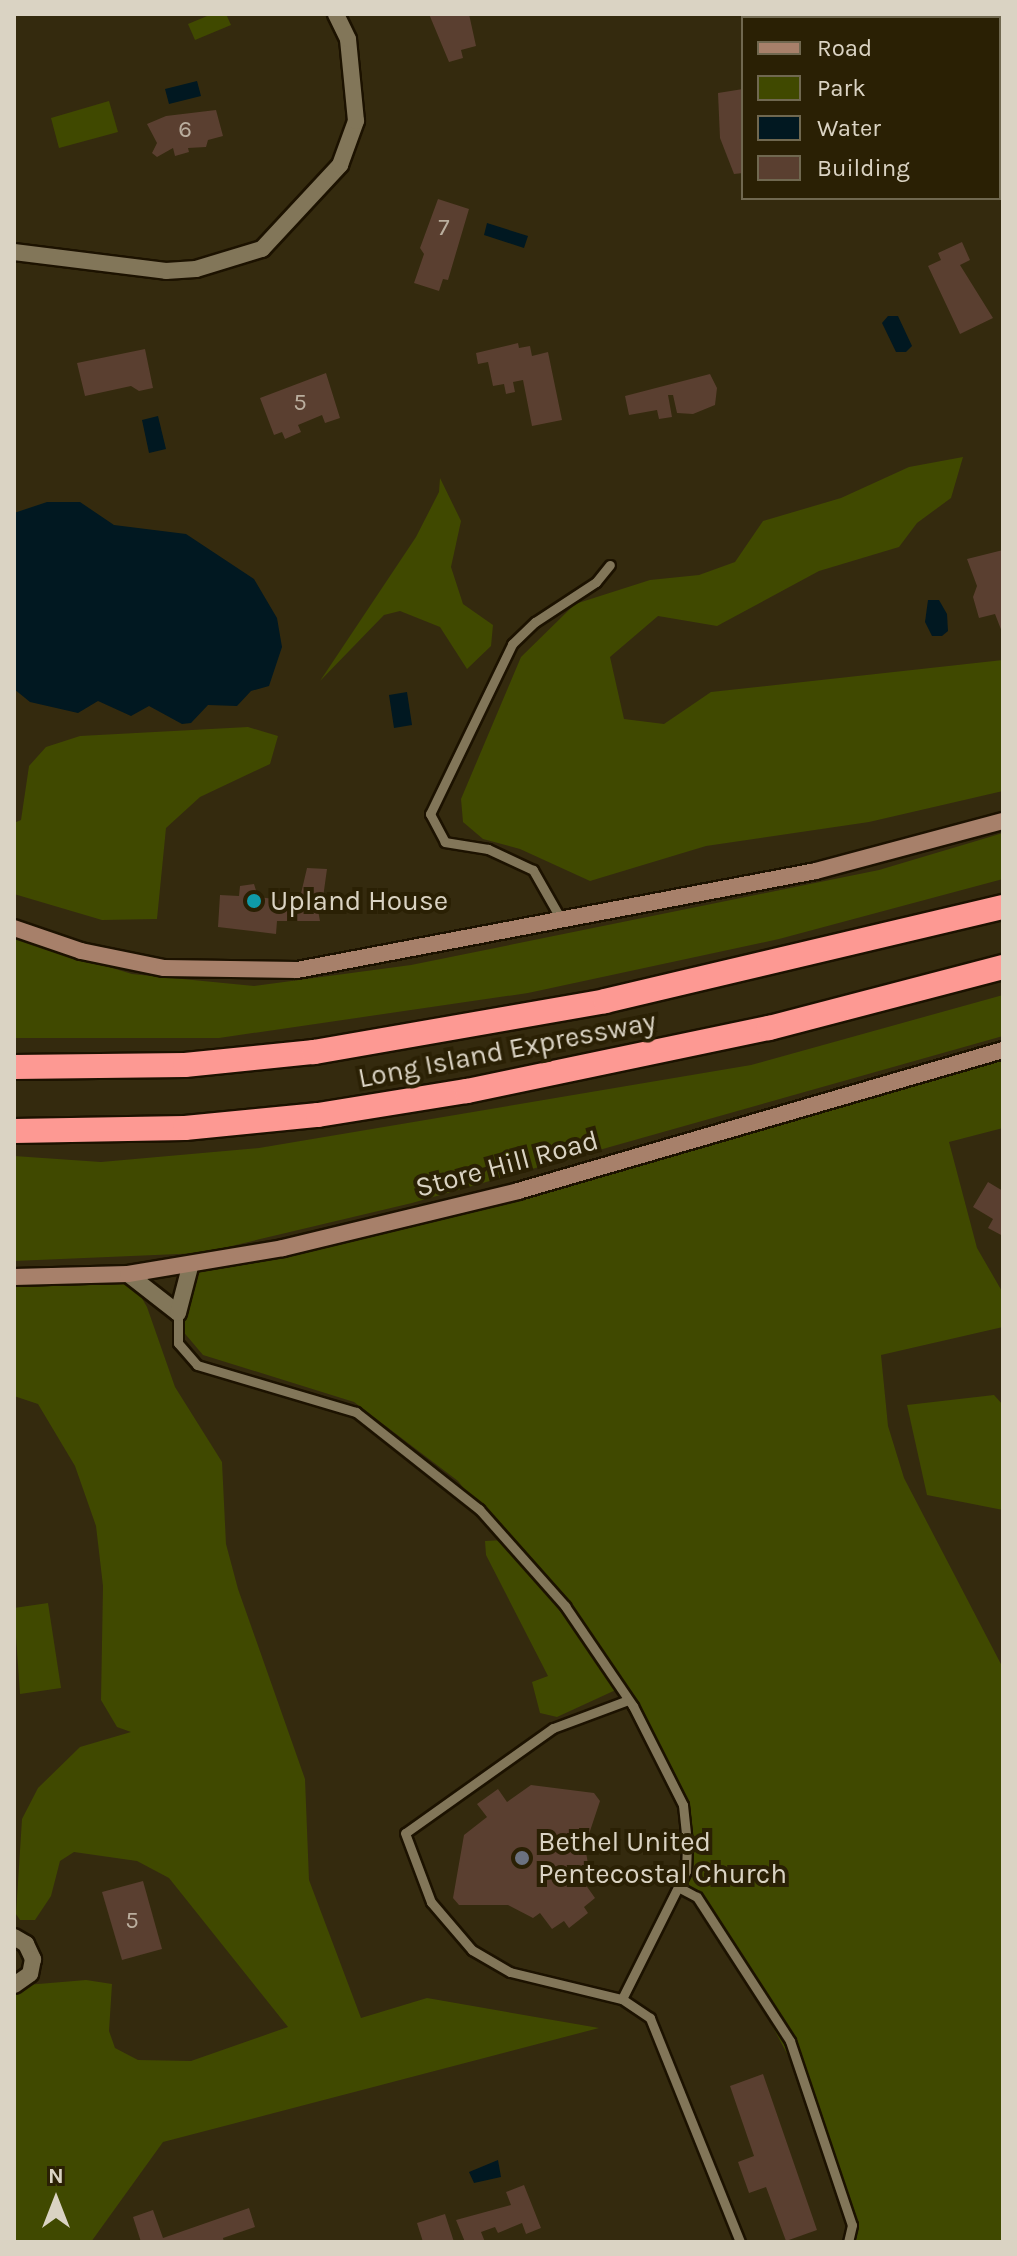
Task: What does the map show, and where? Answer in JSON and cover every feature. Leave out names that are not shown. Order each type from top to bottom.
[{"type":"highway","name":"Long Island Expressway","points":[[14,1067],[185,1065],[314,1052],[605,1001],[1003,907]]},
{"type":"highway","name":"Long Island Expressway","points":[[14,1131],[185,1128],[318,1115],[614,1063],[769,1028],[1003,967]]},
{"type":"highway","points":[[769,1028],[1003,982]]},
{"type":"main road","points":[[14,928],[138,964],[259,973],[361,961],[816,871],[1003,821]]},
{"type":"main road","name":"Store Hill Road","points":[[14,1277],[128,1274],[190,1267],[518,1191],[1003,1050]]},
{"type":"street","points":[[14,252],[166,271],[196,269],[262,249],[340,165],[356,121],[348,39],[336,14]]},
{"type":"street","points":[[128,1274],[178,1313],[190,1267]]},
{"type":"street","points":[[14,1937],[26,1944],[33,1959],[30,1974],[14,1985]]},
{"type":"lane","points":[[562,921],[533,870],[488,849],[445,842],[430,814],[512,644],[610,565]]},
{"type":"lane","points":[[178,1313],[178,1343],[197,1365],[356,1412],[479,1509],[565,1606],[628,1700],[683,1805],[686,1871],[622,1999]]},
{"type":"lane","points":[[628,1700],[553,1728],[405,1833],[431,1902],[472,1950],[510,1972],[622,1999],[650,2018],[740,2242]]},
{"type":"lane","points":[[678,1887],[697,1897],[790,2041],[852,2225],[848,2242]]},
{"type":"green space","points":[[212,14],[226,14],[231,25],[195,40],[188,24]]},
{"type":"green space","points":[[109,101],[118,132],[59,148],[51,118]]},
{"type":"green space","points":[[963,457],[951,498],[917,523],[899,547],[819,571],[717,626],[658,616],[610,657],[624,719],[664,724],[711,692],[1003,660],[1003,791],[869,822],[706,846],[590,881],[520,849],[483,839],[463,822],[461,799],[521,657],[575,604],[650,580],[699,575],[735,562],[763,521],[841,498],[909,467]]},
{"type":"green space","points":[[440,478],[461,521],[451,567],[463,604],[493,625],[491,646],[467,669],[440,627],[400,611],[384,615],[320,681],[416,537],[439,492]]},
{"type":"green space","points":[[248,727],[278,736],[270,764],[200,797],[166,828],[157,919],[102,920],[14,894],[14,823],[21,820],[29,766],[46,747],[80,736]]},
{"type":"green space","points":[[1003,833],[1003,879],[779,939],[528,993],[219,1038],[14,1038],[14,938],[132,974],[254,986],[411,965],[879,870]]},
{"type":"green space","points":[[1003,995],[1003,1036],[412,1203],[202,1253],[14,1261],[14,1156],[101,1162],[259,1148],[751,1065]]},
{"type":"green space","points":[[1003,1050],[1003,1128],[949,1142],[977,1248],[1003,1293],[1003,1327],[881,1355],[888,1426],[904,1478],[1003,1668],[1003,2242],[850,2242],[851,2225],[808,2093],[727,1941],[679,1879],[688,1852],[677,1801],[620,1688],[557,1717],[540,1713],[532,1682],[548,1676],[486,1555],[485,1541],[504,1540],[458,1481],[354,1402],[203,1355],[181,1329],[190,1267],[283,1248]]},
{"type":"green space","points":[[128,1274],[147,1307],[175,1387],[222,1462],[226,1544],[238,1589],[305,1779],[309,1880],[361,2018],[427,1998],[599,2028],[163,2142],[91,2242],[14,2242],[14,1986],[86,1980],[112,1984],[109,2031],[115,2048],[138,2060],[191,2061],[288,2027],[169,1878],[137,1861],[74,1852],[60,1861],[51,1896],[35,1920],[20,1920],[16,1914],[22,1819],[38,1788],[80,1747],[131,1732],[117,1727],[101,1700],[103,1586],[96,1526],[75,1466],[38,1404],[14,1396],[14,1277]]},
{"type":"green space","points":[[994,1395],[1003,1405],[1003,1510],[927,1495],[907,1405]]},
{"type":"green space","points":[[48,1603],[61,1688],[20,1694],[14,1608]]},
{"type":"water","points":[[197,81],[201,96],[169,104],[165,89]]},
{"type":"water","points":[[487,223],[528,236],[524,248],[484,235]]},
{"type":"water","points":[[888,316],[898,316],[912,346],[906,352],[896,352],[882,323]]},
{"type":"water","points":[[158,416],[166,449],[149,453],[142,420]]},
{"type":"water","points":[[47,502],[80,502],[114,525],[186,534],[254,579],[277,618],[282,647],[269,686],[251,691],[237,706],[208,705],[191,723],[182,724],[149,706],[131,716],[98,701],[78,713],[30,702],[14,689],[14,513]]},
{"type":"water","points":[[928,600],[939,600],[947,614],[948,631],[942,636],[932,636],[925,622]]},
{"type":"water","points":[[407,692],[412,725],[394,728],[389,695]]},
{"type":"water","points":[[498,2160],[501,2177],[474,2183],[469,2172]]},
{"type":"building","points":[[429,14],[469,14],[476,46],[461,50],[463,58],[449,62]]},
{"type":"building","points":[[741,89],[741,173],[734,174],[720,138],[718,93]]},
{"type":"building","points":[[216,110],[223,136],[208,140],[206,147],[188,148],[189,152],[175,156],[173,148],[157,157],[152,153],[157,143],[147,124],[166,116]]},
{"type":"building","points":[[438,199],[469,209],[448,280],[443,279],[439,291],[414,283],[424,254],[420,248]]},
{"type":"building","points":[[962,242],[970,260],[960,265],[993,318],[960,334],[928,266],[941,260],[938,253]]},
{"type":"building","points":[[518,343],[519,348],[530,346],[532,356],[548,352],[562,420],[532,426],[523,380],[513,382],[515,392],[506,394],[504,384],[493,386],[488,362],[478,364],[476,353]]},
{"type":"building","points":[[145,349],[153,388],[139,391],[131,386],[85,396],[77,363]]},
{"type":"building","points":[[326,373],[340,418],[325,423],[322,415],[298,425],[301,432],[285,439],[282,432],[274,435],[260,398]]},
{"type":"building","points":[[710,374],[717,388],[715,405],[693,414],[677,413],[673,395],[668,395],[672,417],[659,419],[657,410],[629,415],[625,396]]},
{"type":"building","points":[[1003,550],[1002,632],[995,614],[979,618],[973,597],[977,586],[967,559]]},
{"type":"building","name":"Upland House","points":[[307,868],[327,869],[322,905],[317,905],[320,921],[277,921],[276,934],[218,927],[220,895],[239,896],[240,886],[254,884],[258,897],[299,902]]},
{"type":"building","points":[[988,1182],[1003,1191],[1003,1236],[988,1228],[993,1219],[973,1207]]},
{"type":"building","name":"Bethel United Pentecostal Church","points":[[531,1785],[594,1793],[600,1801],[585,1846],[590,1876],[583,1881],[595,1898],[584,1907],[588,1913],[569,1928],[564,1921],[552,1929],[540,1913],[533,1918],[508,1905],[459,1905],[453,1898],[464,1835],[487,1817],[477,1804],[498,1789],[507,1802]]},
{"type":"building","points":[[143,1881],[162,1949],[122,1960],[102,1892]]},
{"type":"building","points":[[763,2074],[817,2230],[786,2241],[766,2187],[749,2193],[738,2162],[754,2156],[730,2086]]},
{"type":"building","points":[[524,2185],[541,2228],[526,2234],[522,2223],[498,2233],[495,2227],[481,2232],[485,2242],[465,2242],[456,2220],[511,2205],[506,2192]]},
{"type":"building","points":[[249,2208],[255,2227],[223,2238],[224,2242],[141,2242],[133,2217],[153,2210],[163,2238]]},
{"type":"building","points":[[445,2214],[454,2242],[423,2242],[417,2223]]},
{"type":"place","name":"Upland House","points":[[254,901]]},
{"type":"place","name":"Bethel United Pentecostal Church","points":[[522,1858]]}]
